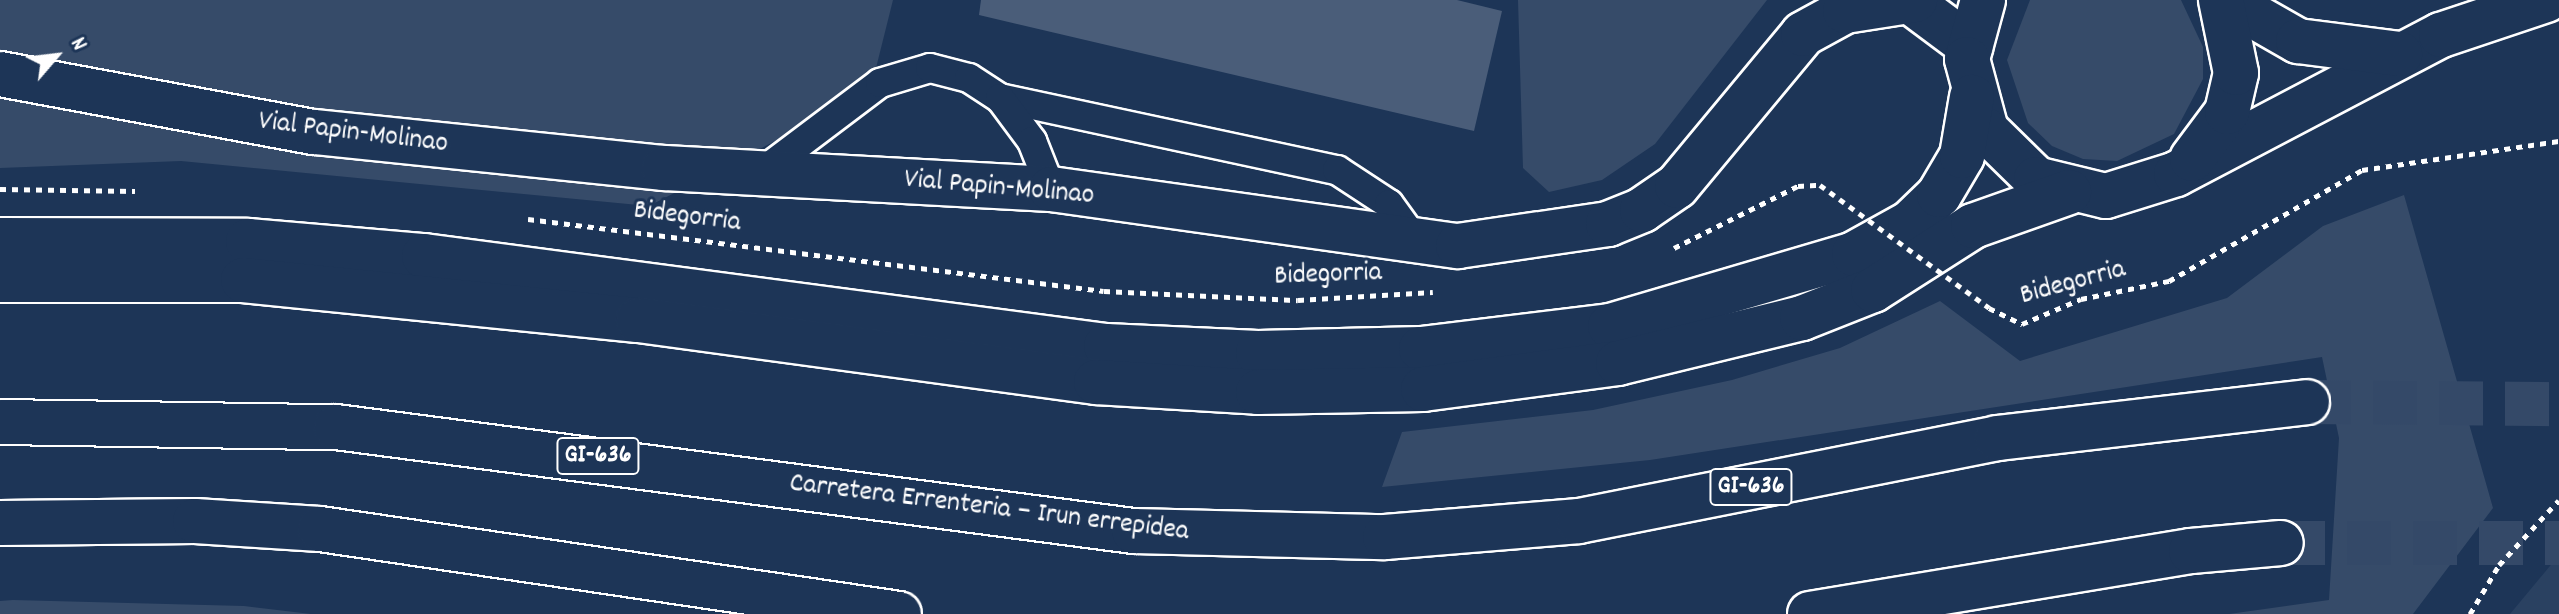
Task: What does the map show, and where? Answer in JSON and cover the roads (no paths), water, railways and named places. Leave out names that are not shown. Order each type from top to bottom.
[{"type":"street","points":[[0,240],[248,241],[424,256],[1106,346],[1258,353],[1421,349],[1610,326],[1854,254],[1910,223],[1939,195],[1962,156],[1972,97],[1970,46],[1983,0]]},
{"type":"street","points":[[2224,0],[2298,41],[2400,54]]},
{"type":"street","points":[[2176,174],[2205,148],[2227,112],[2236,73],[2224,0]]},
{"type":"street","points":[[1972,97],[2008,158],[2069,192],[2106,196],[2176,174],[2400,54],[2546,0]]},
{"type":"street","name":"Vial Papin-Molinao","points":[[0,74],[314,132],[762,172],[1051,189],[1418,244],[1550,236],[1642,210],[1677,186],[1803,34],[1845,11],[1913,1],[1970,46]]},
{"type":"street","points":[[0,280],[243,280],[638,320],[1096,382],[1258,392],[1423,389],[1618,363],[1802,318],[1873,290],[1973,226],[2069,192]]},
{"type":"street","name":"Carretera Errenteria – Irun errepidea","points":[[0,422],[336,427],[1134,531],[1385,537],[1579,521],[1997,438],[2307,402]]},
{"type":"street","points":[[0,523],[195,521],[320,529],[899,614]]},
{"type":"street","points":[[1810,614],[2191,551],[2281,543]]},
{"type":"lane","points":[[762,172],[901,75],[930,68],[1000,98],[1337,170],[1389,204],[1418,244]]},
{"type":"lane","points":[[1000,98],[1032,141],[1051,189]]},
{"type":"tunnel","points":[[2307,402],[2559,404]]},
{"type":"tunnel","points":[[2281,543],[2559,543]]}]
